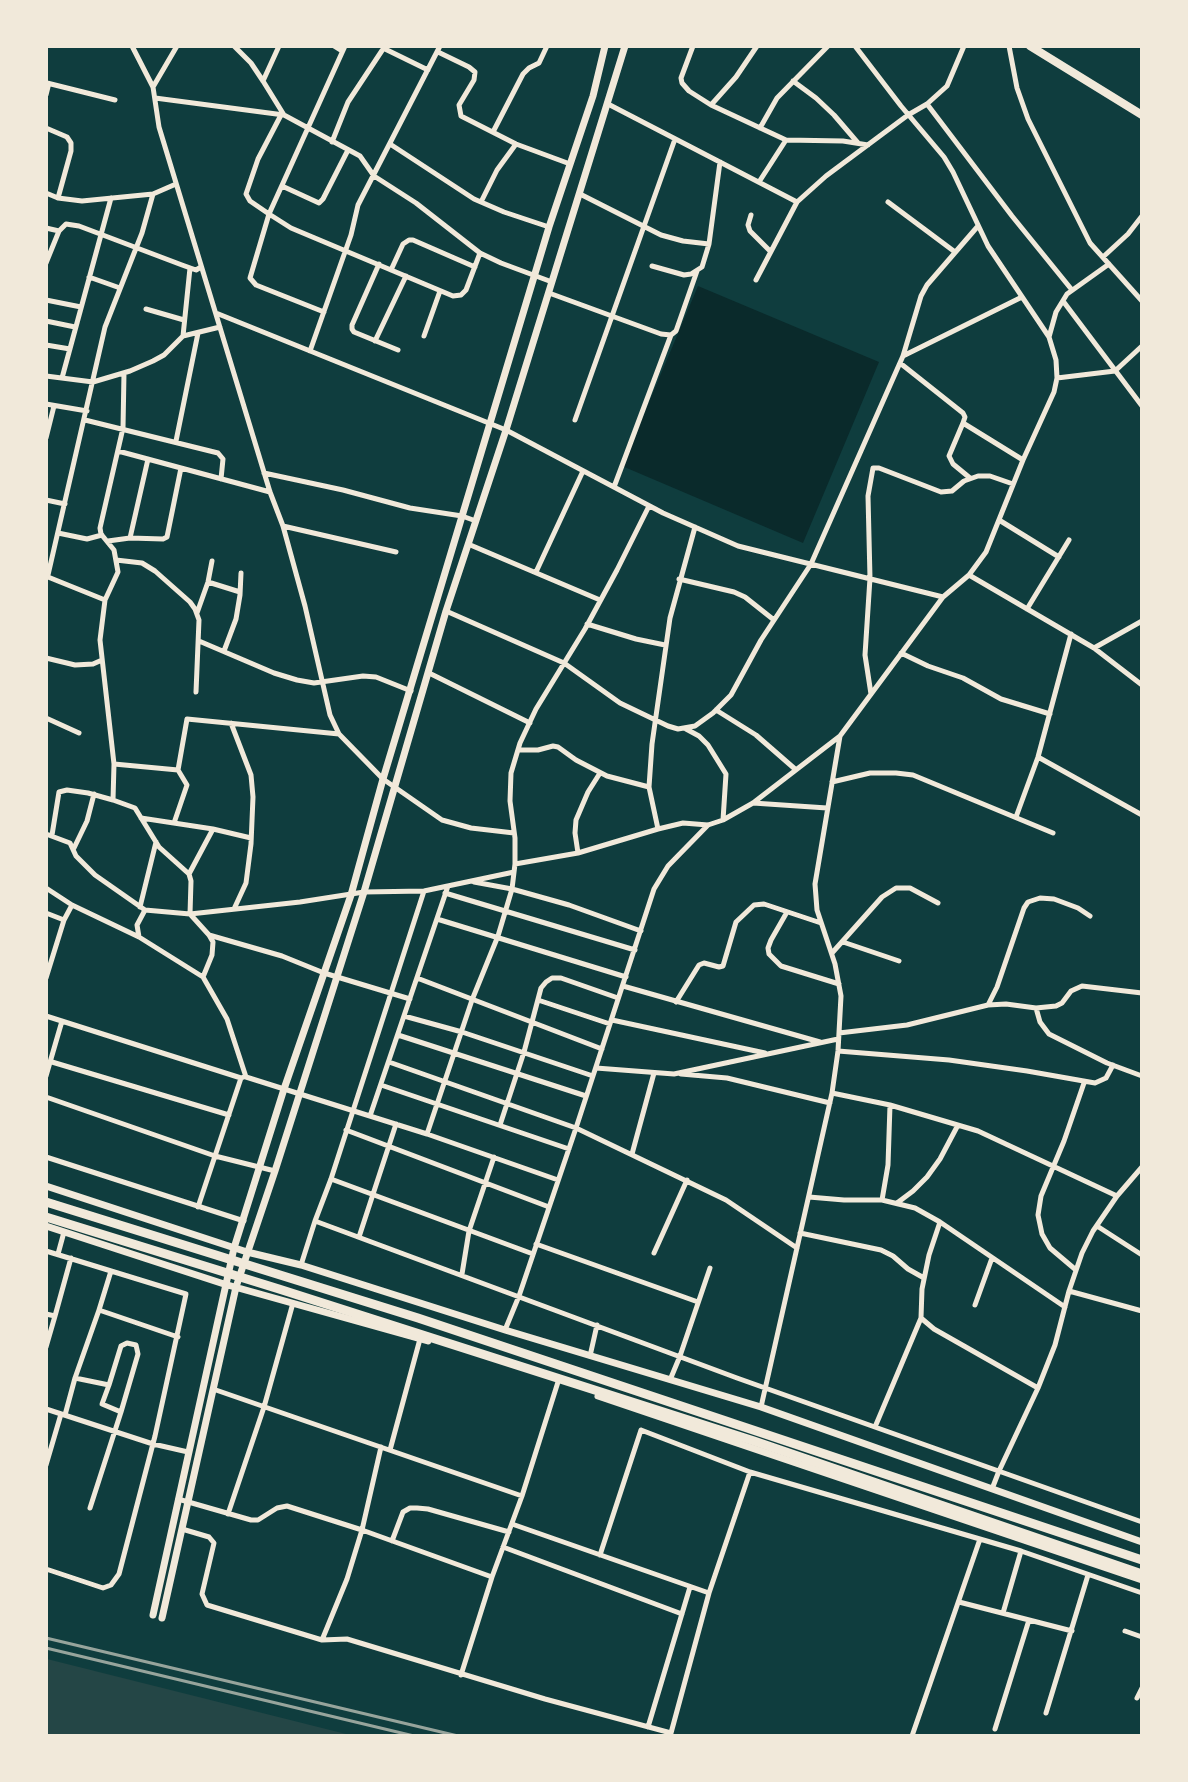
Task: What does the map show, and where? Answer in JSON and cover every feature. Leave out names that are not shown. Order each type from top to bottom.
[{"type":"highway","points":[[46,1202],[418,1318],[1142,1560]]},
{"type":"highway","points":[[46,1217],[731,1434],[1142,1574]]},
{"type":"main road","points":[[1030,46],[1142,115]]},
{"type":"street","points":[[132,46],[153,87],[159,127],[264,473],[286,538],[305,606],[321,682],[330,715],[339,734],[383,779],[442,820],[471,828],[514,833]]},
{"type":"street","points":[[153,87],[177,46]]},
{"type":"street","points":[[234,46],[251,63],[282,115]]},
{"type":"street","points":[[263,81],[279,46]]},
{"type":"street","points":[[324,312],[256,285],[251,281],[251,271],[269,214],[344,49],[334,46]]},
{"type":"street","points":[[493,132],[523,74],[539,63],[547,46]]},
{"type":"street","points":[[153,1615],[224,1284],[234,1248],[284,1089],[351,895],[383,779],[549,227],[593,96],[605,46]]},
{"type":"street","points":[[162,1618],[236,1287],[337,976],[396,787],[446,611],[506,430],[625,46]]},
{"type":"street","points":[[693,46],[681,78],[682,83],[689,91],[711,105],[786,140],[868,145]]},
{"type":"street","points":[[711,105],[736,77],[757,46]]},
{"type":"street","points":[[760,128],[777,98],[828,46]]},
{"type":"street","points":[[515,864],[578,853],[683,823],[708,825],[723,820],[753,803],[840,736],[943,597],[969,575],[986,552],[1023,460],[1054,392],[1057,378],[1056,360],[1049,337],[988,246],[944,157],[908,115],[855,46]]},
{"type":"street","points":[[756,280],[797,202],[826,176],[908,115],[926,105],[947,86],[964,46]]},
{"type":"street","points":[[1010,46],[1017,88],[1028,119],[1090,243],[1142,301]]},
{"type":"street","points":[[332,141],[348,102],[384,47],[428,70]]},
{"type":"street","points":[[310,351],[346,250],[358,205],[439,49],[473,69],[474,80],[459,105],[460,114],[516,144],[570,164]]},
{"type":"street","points":[[793,81],[834,115],[858,143]]},
{"type":"street","points":[[46,95],[47,83],[115,100]]},
{"type":"street","points":[[154,98],[282,115],[360,156],[374,176],[416,203],[480,253],[552,282]]},
{"type":"street","points":[[608,104],[797,202]]},
{"type":"street","points":[[926,105],[1072,290]]},
{"type":"street","points":[[282,115],[258,159],[246,194],[250,201],[291,228],[453,296],[461,295],[466,290],[480,253]]},
{"type":"street","points":[[46,128],[67,137],[70,143],[71,151],[58,198]]},
{"type":"street","points":[[575,420],[675,139]]},
{"type":"street","points":[[759,182],[786,140]]},
{"type":"street","points":[[390,144],[481,202],[549,227]]},
{"type":"street","points":[[481,202],[497,170],[516,144]]},
{"type":"street","points":[[282,186],[319,203],[348,150]]},
{"type":"street","points":[[614,487],[671,335],[676,331],[697,271],[705,261],[720,162]]},
{"type":"street","points":[[46,193],[58,198],[82,201],[153,194],[176,184]]},
{"type":"street","points":[[105,600],[49,576],[105,327],[153,194]]},
{"type":"street","points":[[580,194],[671,239],[709,244]]},
{"type":"street","points":[[62,378],[111,198]]},
{"type":"street","points":[[888,202],[955,252]]},
{"type":"street","points":[[751,215],[748,225],[750,231],[771,251]]},
{"type":"street","points":[[1103,257],[1128,234],[1142,216]]},
{"type":"street","points":[[46,263],[59,231],[64,225],[72,224],[196,270],[201,267]]},
{"type":"street","points":[[446,611],[564,663],[620,703],[656,720],[678,729],[695,726],[716,710],[735,689],[761,640],[811,564],[903,356],[921,296],[927,285],[978,226]]},
{"type":"street","points":[[46,228],[59,231]]},
{"type":"street","points":[[391,270],[403,244],[409,240],[475,267]]},
{"type":"street","points":[[379,264],[352,327],[354,332],[398,351]]},
{"type":"street","points":[[1049,337],[1056,312],[1067,294],[1109,264]]},
{"type":"street","points":[[652,266],[684,275],[697,271]]},
{"type":"street","points":[[183,336],[190,268]]},
{"type":"street","points":[[375,341],[406,276]]},
{"type":"street","points":[[88,277],[120,288]]},
{"type":"street","points":[[424,336],[440,291]]},
{"type":"street","points":[[549,293],[661,334],[671,335]]},
{"type":"street","points":[[903,356],[1022,297]]},
{"type":"street","points":[[46,300],[81,307]]},
{"type":"street","points":[[1063,301],[1142,406]]},
{"type":"street","points":[[146,309],[184,320]]},
{"type":"street","points":[[216,313],[506,430],[649,506],[738,546],[943,597]]},
{"type":"street","points":[[46,321],[75,327]]},
{"type":"street","points":[[46,375],[93,382],[124,373],[164,355],[183,336],[220,327]]},
{"type":"street","points":[[176,441],[198,333]]},
{"type":"street","points":[[46,345],[70,349]]},
{"type":"street","points":[[1057,378],[1115,371],[1142,346]]},
{"type":"street","points":[[900,363],[963,413],[965,417],[950,456],[953,464],[970,478]]},
{"type":"street","points":[[113,800],[114,764],[100,640],[105,600],[118,572],[115,555],[100,528],[123,428],[124,373]]},
{"type":"street","points":[[46,404],[87,411]]},
{"type":"street","points":[[46,438],[54,406]]},
{"type":"street","points":[[85,420],[176,441],[220,455],[223,462],[220,479]]},
{"type":"street","points":[[963,423],[1023,460]]},
{"type":"street","points":[[118,451],[270,492]]},
{"type":"street","points":[[130,538],[148,459]]},
{"type":"street","points":[[108,542],[130,538],[159,540],[167,537],[181,468]]},
{"type":"street","points":[[871,694],[865,655],[870,578],[868,496],[873,468],[879,468],[941,492],[952,491],[970,478],[990,476],[1013,484]]},
{"type":"street","points":[[536,572],[583,471]]},
{"type":"street","points":[[264,473],[344,490],[410,508],[462,516],[476,521]]},
{"type":"street","points":[[46,500],[65,504]]},
{"type":"street","points":[[428,1134],[444,1080],[472,1000],[498,936],[512,889],[515,864],[510,801],[512,773],[518,750],[530,723],[587,624],[649,506]]},
{"type":"street","points":[[999,520],[1059,557]]},
{"type":"street","points":[[658,829],[649,787],[650,762],[669,618],[695,527]]},
{"type":"street","points":[[283,529],[396,552]]},
{"type":"street","points":[[58,533],[87,539],[102,535]]},
{"type":"street","points":[[1027,609],[1069,540]]},
{"type":"street","points":[[468,544],[600,600]]},
{"type":"street","points":[[115,555],[155,571],[190,602],[197,613],[199,641],[196,692]]},
{"type":"street","points":[[197,613],[208,582],[212,561]]},
{"type":"street","points":[[224,651],[236,619],[241,573]]},
{"type":"street","points":[[969,575],[1094,648],[1142,685]]},
{"type":"street","points":[[679,579],[734,592],[745,597],[774,620]]},
{"type":"street","points":[[208,582],[240,591]]},
{"type":"street","points":[[1094,648],[1142,621]]},
{"type":"street","points":[[587,624],[665,645]]},
{"type":"street","points":[[1016,817],[1038,757],[1071,634]]},
{"type":"street","points":[[199,641],[274,673],[297,680],[321,682],[363,676],[376,677],[411,691]]},
{"type":"street","points":[[901,653],[928,666],[963,678],[1001,699],[1050,714]]},
{"type":"street","points":[[46,658],[75,664],[93,664],[102,660]]},
{"type":"street","points":[[429,673],[530,723]]},
{"type":"street","points":[[716,710],[756,735],[795,769]]},
{"type":"street","points":[[46,718],[79,733]]},
{"type":"street","points":[[174,823],[187,785],[178,770],[187,719],[339,734]]},
{"type":"street","points":[[231,723],[251,775],[253,797],[252,838],[246,883],[234,909]]},
{"type":"street","points":[[686,729],[699,736],[708,745],[726,774],[723,820]]},
{"type":"street","points":[[761,1407],[830,1103],[838,1051],[841,996],[832,953],[817,910],[815,884],[840,736]]},
{"type":"street","points":[[518,750],[558,747],[600,773],[621,781],[649,787]]},
{"type":"street","points":[[1038,757],[1142,815]]},
{"type":"street","points":[[114,764],[178,770]]},
{"type":"street","points":[[578,853],[576,820],[588,792],[600,773]]},
{"type":"street","points":[[832,782],[870,773],[913,775],[1053,832]]},
{"type":"street","points":[[203,977],[212,955],[213,942],[190,914],[191,881],[189,874],[156,841],[135,808],[94,794],[67,790],[59,792],[49,835],[70,843],[76,856],[95,875],[142,909],[190,914],[363,892],[424,891],[514,872],[515,864]]},
{"type":"street","points":[[74,849],[87,821],[94,794]]},
{"type":"street","points":[[753,803],[827,808]]},
{"type":"street","points":[[141,818],[213,829],[252,838]]},
{"type":"street","points":[[505,1330],[519,1296],[569,1149],[654,889],[669,866],[708,825]]},
{"type":"street","points":[[189,874],[213,829]]},
{"type":"street","points":[[139,937],[137,925],[156,841]]},
{"type":"street","points":[[469,881],[512,889],[569,905],[641,932]]},
{"type":"street","points":[[370,1116],[448,886]]},
{"type":"street","points":[[46,888],[72,904],[139,937],[203,977],[227,1019],[243,1077],[198,1207]]},
{"type":"street","points":[[832,953],[882,897],[896,888],[910,888],[938,903]]},
{"type":"street","points":[[301,1265],[424,891]]},
{"type":"street","points":[[445,893],[635,950]]},
{"type":"street","points":[[988,1005],[997,987],[1028,902],[1040,898],[1054,899],[1067,903],[1090,916]]},
{"type":"street","points":[[676,1002],[699,965],[704,963],[723,966],[736,922],[751,907],[759,903],[764,904],[821,923]]},
{"type":"street","points":[[46,978],[64,920],[72,904]]},
{"type":"street","points":[[788,912],[771,940],[768,954],[781,966],[839,984]]},
{"type":"street","points":[[46,913],[64,920]]},
{"type":"street","points":[[436,919],[498,936],[626,977]]},
{"type":"street","points":[[209,935],[282,956],[324,973],[410,999]]},
{"type":"street","points":[[843,942],[899,961]]},
{"type":"street","points":[[417,978],[602,1049]]},
{"type":"street","points":[[500,1125],[533,1023],[538,1000],[546,982],[552,978],[561,978],[618,999]]},
{"type":"street","points":[[674,1074],[822,1042],[839,1036],[907,1025],[988,1005],[1006,1004],[1036,1008],[1056,1006],[1062,1003],[1071,991],[1082,986],[1142,993]]},
{"type":"street","points":[[623,987],[822,1042]]},
{"type":"street","points":[[538,1000],[611,1022],[767,1053]]},
{"type":"street","points":[[1036,1008],[1040,1022],[1049,1034],[1113,1065],[1142,1076]]},
{"type":"street","points":[[46,1016],[428,1134],[558,1180]]},
{"type":"street","points":[[404,1016],[462,1032],[593,1076]]},
{"type":"street","points":[[46,1076],[52,1062],[62,1021]]},
{"type":"street","points":[[398,1035],[586,1096]]},
{"type":"street","points":[[838,1051],[949,1060],[1027,1071],[1084,1083],[1101,1082],[1113,1065]]},
{"type":"street","points":[[52,1062],[229,1115]]},
{"type":"street","points":[[388,1062],[576,1128],[726,1200],[797,1248]]},
{"type":"street","points":[[596,1068],[727,1078],[830,1103]]},
{"type":"street","points":[[632,1154],[654,1072]]},
{"type":"street","points":[[1076,1270],[1050,1248],[1042,1234],[1038,1215],[1041,1196],[1064,1141],[1084,1083]]},
{"type":"street","points":[[381,1085],[569,1149]]},
{"type":"street","points":[[832,1093],[890,1105],[958,1125],[1117,1196]]},
{"type":"street","points":[[46,1097],[215,1156],[275,1171]]},
{"type":"street","points":[[882,1200],[888,1165],[890,1105]]},
{"type":"street","points":[[359,1237],[396,1124]]},
{"type":"street","points":[[897,1203],[920,1186],[940,1159],[958,1125]]},
{"type":"street","points":[[346,1130],[549,1207]]},
{"type":"street","points":[[46,1156],[244,1221]]},
{"type":"street","points":[[462,1274],[469,1231],[494,1157]]},
{"type":"street","points":[[992,1489],[1038,1388],[1055,1345],[1076,1270],[1096,1226],[1117,1196],[1142,1167]]},
{"type":"street","points":[[331,1179],[533,1254]]},
{"type":"street","points":[[654,1253],[687,1180]]},
{"type":"street","points":[[46,1186],[234,1248],[301,1265],[505,1330],[761,1407],[1142,1542]]},
{"type":"street","points":[[809,1197],[882,1200],[915,1208],[940,1222],[1065,1307]]},
{"type":"street","points":[[315,1221],[765,1388],[1142,1522]]},
{"type":"street","points":[[875,1427],[921,1318],[924,1278],[940,1222]]},
{"type":"street","points":[[46,1226],[224,1284],[420,1339],[558,1382],[1142,1580]]},
{"type":"street","points":[[1096,1226],[1142,1255]]},
{"type":"street","points":[[58,1254],[64,1232]]},
{"type":"street","points":[[800,1233],[881,1250],[924,1278]]},
{"type":"street","points":[[536,1244],[698,1302]]},
{"type":"street","points":[[46,1251],[186,1294],[153,1444],[119,1574],[111,1584],[103,1588],[46,1569]]},
{"type":"street","points":[[46,1347],[71,1258]]},
{"type":"street","points":[[975,1305],[992,1258]]},
{"type":"street","points":[[670,1380],[710,1268]]},
{"type":"street","points":[[46,1466],[111,1271]]},
{"type":"street","points":[[1069,1291],[1142,1311]]},
{"type":"street","points":[[228,1514],[264,1407],[293,1303]]},
{"type":"street","points":[[99,1310],[178,1337]]},
{"type":"street","points":[[46,1314],[55,1316]]},
{"type":"street","points":[[921,1318],[934,1329],[1038,1388]]},
{"type":"street","points":[[590,1356],[597,1325]]},
{"type":"street","points":[[390,1450],[420,1339]]},
{"type":"street","points":[[90,1508],[121,1412],[138,1354],[136,1346],[127,1343],[121,1346],[102,1404],[121,1412]]},
{"type":"street","points":[[75,1378],[109,1385]]},
{"type":"street","points":[[461,1675],[558,1382]]},
{"type":"street","points":[[213,1389],[522,1496]]},
{"type":"street","points":[[46,1409],[153,1444],[188,1452]]},
{"type":"street","points":[[600,1555],[641,1430],[750,1472],[1021,1551],[1142,1593]]},
{"type":"street","points":[[322,1640],[347,1579],[362,1530],[381,1447]]},
{"type":"street","points":[[182,1529],[209,1537],[214,1543],[202,1594],[207,1605],[322,1640],[347,1640],[461,1675],[671,1733],[709,1593],[750,1472]]},
{"type":"street","points":[[178,1499],[228,1514],[258,1520],[277,1508],[287,1506],[362,1530],[492,1577]]},
{"type":"street","points":[[392,1541],[403,1512],[410,1508],[428,1509],[509,1532]]},
{"type":"street","points":[[512,1524],[709,1593]]},
{"type":"street","points":[[912,1736],[980,1539]]},
{"type":"street","points":[[503,1547],[682,1614]]},
{"type":"street","points":[[1003,1613],[1021,1551]]},
{"type":"street","points":[[1046,1713],[1088,1575]]},
{"type":"street","points":[[648,1727],[690,1587]]},
{"type":"street","points":[[959,1602],[1072,1631]]},
{"type":"street","points":[[995,1729],[1029,1620]]},
{"type":"street","points":[[1125,1631],[1142,1637]]},
{"type":"street","points":[[1137,1698],[1142,1688]]},
{"type":"shaded area","points":[[698,286],[879,362],[803,543],[622,466]]},
{"type":"shaded area","points":[[47,1659],[350,1735],[47,1735]]},
{"type":"railway","points":[[46,1638],[458,1736]]},
{"type":"railway","points":[[46,1648],[414,1736]]}]
